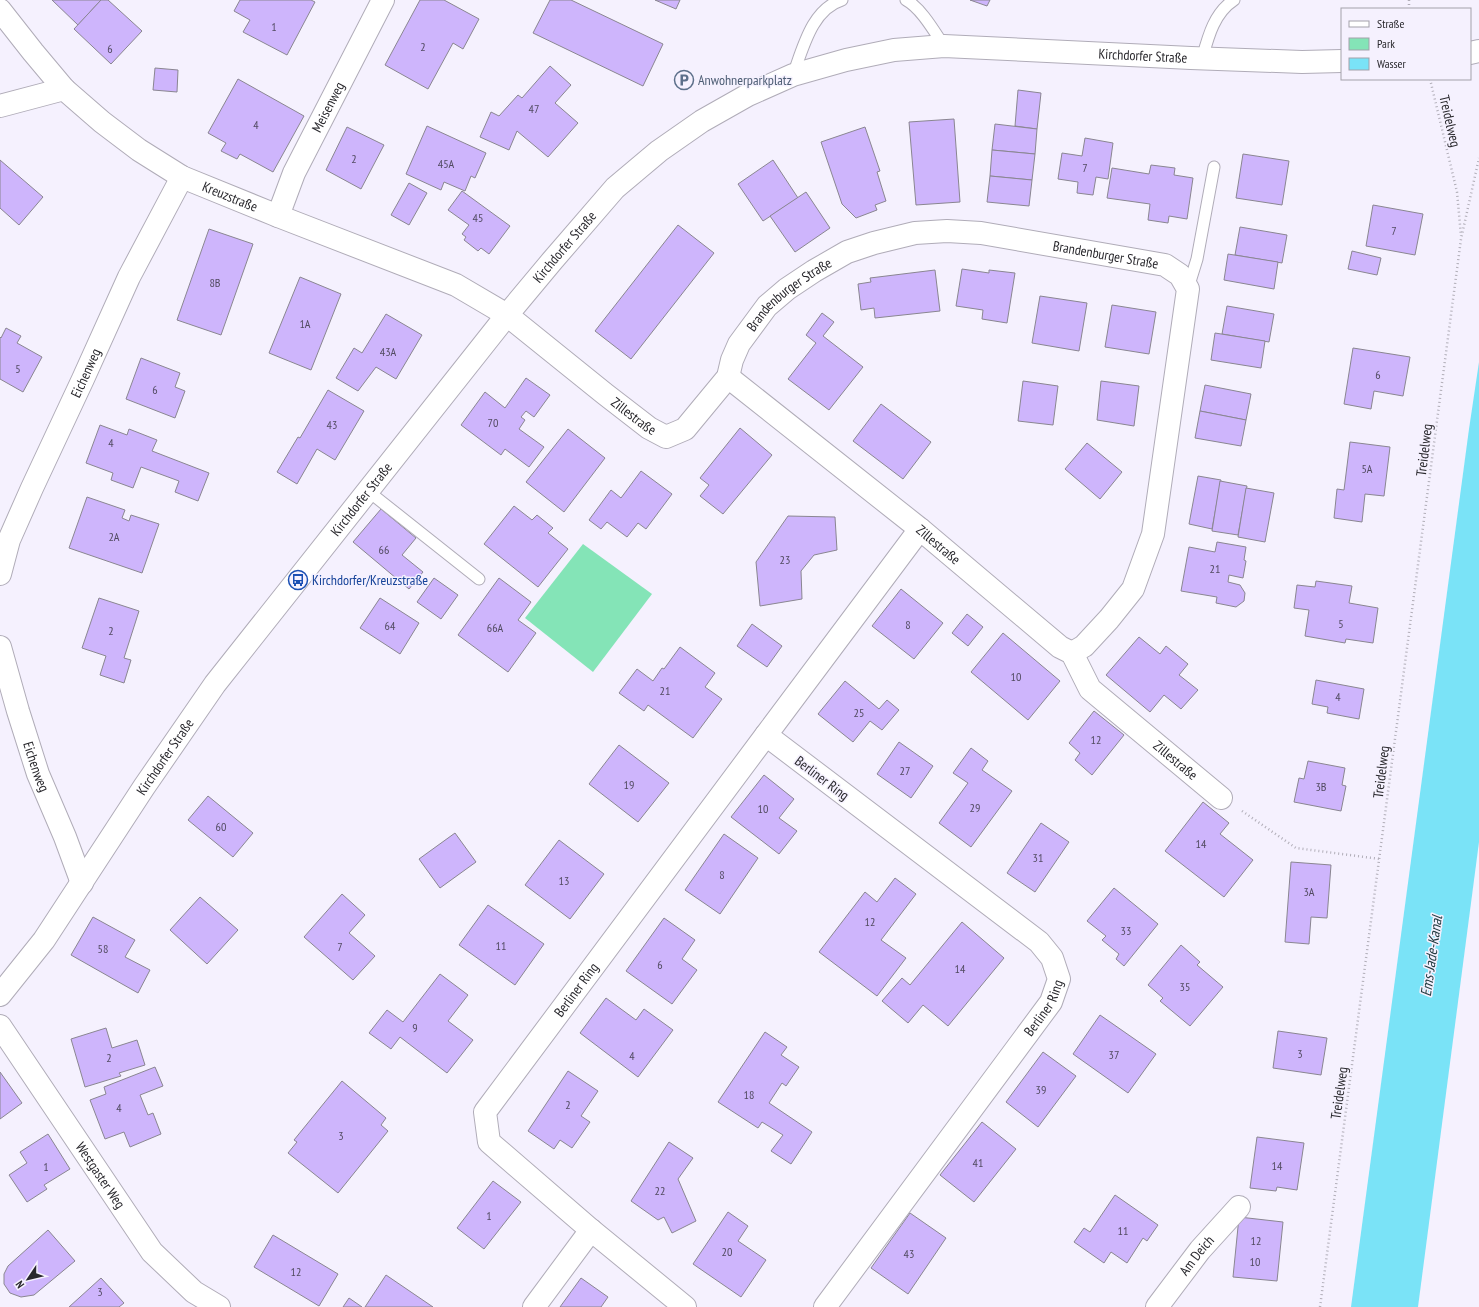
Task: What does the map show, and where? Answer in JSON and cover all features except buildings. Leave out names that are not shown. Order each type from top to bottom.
[{"type":"street","name":"Meisenweg","points":[[278,216],[294,173],[383,0]]},
{"type":"street","name":"Kreuzstraße","points":[[0,10],[64,89],[102,122],[139,150],[182,177],[456,285],[507,315]]},
{"type":"street","name":"Kirchdorfer Straße","points":[[0,994],[44,940],[144,787],[216,684],[507,315],[615,188],[659,150],[702,120],[748,95],[793,75],[846,60],[894,50],[944,46],[1202,59],[1302,62],[1341,61]]},
{"type":"street","points":[[0,106],[64,89]]},
{"type":"street","name":"Eichenweg","points":[[0,574],[9,540],[32,488],[129,277],[182,177]]},
{"type":"street","name":"Brandenburger Straße","points":[[728,377],[732,360],[739,344],[767,306],[787,289],[847,252],[874,243],[915,233],[947,231],[981,234],[1165,264],[1180,274],[1188,289]]},
{"type":"street","points":[[1072,653],[1084,646],[1109,619],[1133,589],[1154,534],[1188,289]]},
{"type":"street","name":"Zillestraße","points":[[507,315],[617,404],[649,428],[666,437],[685,429],[728,377],[920,529],[1060,648],[1072,653],[1090,689],[1221,798]]},
{"type":"street","name":"Berliner Ring","points":[[685,1307],[591,1230],[489,1142],[485,1112],[920,529]]},
{"type":"street","name":"Eichenweg","points":[[0,647],[38,774],[65,837],[82,882]]},
{"type":"street","name":"Berliner Ring","points":[[766,735],[1039,942],[1052,958],[1059,979],[1051,1002],[825,1307]]},
{"type":"street","name":"Westgaster Weg","points":[[0,1026],[152,1252],[194,1292],[219,1307]]},
{"type":"street","name":"Am Deich","points":[[1157,1307],[1200,1250],[1239,1207]]},
{"type":"street","points":[[534,1307],[591,1230]]},
{"type":"lane","points":[[793,75],[808,36],[819,16],[828,6],[842,0]]},
{"type":"lane","points":[[906,0],[910,2],[927,21],[944,46]]},
{"type":"lane","points":[[1202,59],[1214,24],[1223,10],[1234,0]]},
{"type":"lane","points":[[1188,289],[1197,259],[1214,167]]},
{"type":"lane","points":[[368,491],[479,579]]},
{"type":"path","name":"Treidelweg","points":[[1430,80],[1457,192],[1462,239]]},
{"type":"path","name":"Treidelweg","points":[[1320,1307],[1462,239],[1479,158]]},
{"type":"path","points":[[1221,798],[1296,848],[1380,859]]},
{"type":"green space","points":[[583,544],[652,594],[593,672],[525,618]]},
{"type":"water","name":"Ems-Jade-Kanal","points":[[1479,362],[1479,842],[1418,1307],[1351,1307],[1469,429]]},
{"type":"place","name":"Anwohnerparkplatz","points":[[684,80]]},
{"type":"place","name":"Kirchdorfer/Kreuzstraße","points":[[298,580]]}]
